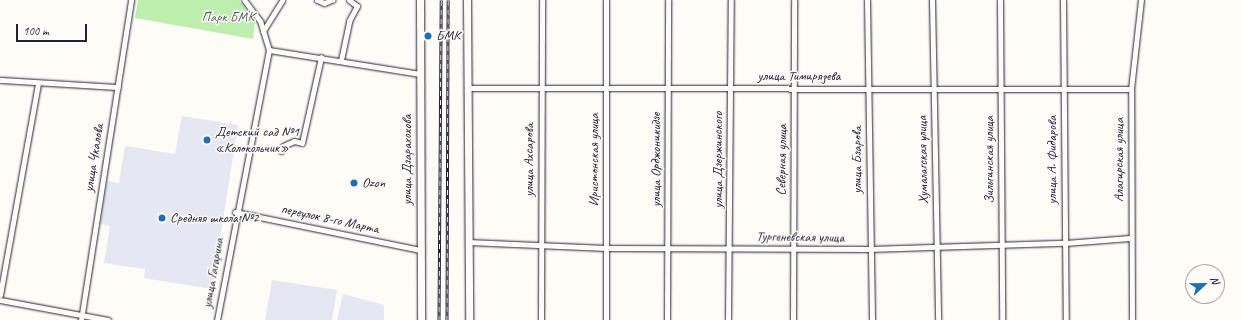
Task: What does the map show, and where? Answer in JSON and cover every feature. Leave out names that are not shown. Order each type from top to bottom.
[{"type":"street","name":"улица Чкалова","points":[[81,317],[131,0]]},
{"type":"street","points":[[244,0],[262,31],[269,50],[341,60],[420,74]]},
{"type":"street","points":[[262,31],[282,0]]},
{"type":"street","points":[[317,0],[324,3],[332,0]]},
{"type":"street","points":[[341,60],[349,21],[357,6],[350,0]]},
{"type":"street","name":"улица Дзарахохова","points":[[420,0],[421,320]]},
{"type":"street","points":[[467,0],[469,320]]},
{"type":"street","name":"улица Ахсарова","points":[[541,320],[540,88],[542,0]]},
{"type":"street","name":"Иристонская улица","points":[[606,0],[606,320]]},
{"type":"street","name":"улица Орджоникидзе","points":[[667,320],[668,0]]},
{"type":"street","name":"улица Дзержинского","points":[[728,320],[731,0]]},
{"type":"street","name":"Северная улица","points":[[793,320],[795,88],[794,0]]},
{"type":"street","name":"улица Бзарова","points":[[868,0],[869,249],[872,320]]},
{"type":"street","name":"Хумалагская улица","points":[[932,0],[938,320]]},
{"type":"street","name":"Зильгинская улица","points":[[1000,0],[1002,320]]},
{"type":"street","name":"улица А. Фидарова","points":[[1063,0],[1064,243],[1066,320]]},
{"type":"street","name":"Алагирская улица","points":[[1132,320],[1130,238],[1132,89],[1141,0]]},
{"type":"street","name":"улица Гагарина","points":[[217,320],[235,212],[269,50]]},
{"type":"street","points":[[281,152],[283,146],[294,141],[302,143],[321,57]]},
{"type":"street","points":[[0,80],[38,84],[54,81],[118,88]]},
{"type":"street","points":[[0,295],[38,84]]},
{"type":"street","name":"улица Тимирязева","points":[[467,88],[1132,89]]},
{"type":"street","name":"переулок 8-го Марта","points":[[235,212],[420,250]]},
{"type":"street","name":"Тургеневская улица","points":[[468,242],[606,248],[869,249],[1064,243],[1130,238]]},
{"type":"street","points":[[0,300],[81,317],[108,320]]},
{"type":"shaded area","name":"Средняя школа №2","points":[[182,116],[238,125],[212,289],[144,278],[145,269],[104,263],[110,226],[100,224],[107,181],[119,183],[125,146],[175,154]]},
{"type":"shaded area","points":[[272,280],[337,290],[332,320],[265,320]]},
{"type":"shaded area","points":[[343,294],[384,305],[384,320],[337,320]]},
{"type":"green space","name":"Парк БМК","points":[[138,0],[239,0],[255,22],[253,39],[135,18]]},
{"type":"railway","points":[[439,320],[441,0]]},
{"type":"railway","points":[[447,320],[448,0]]},
{"type":"place","name":"БМК","points":[[428,36]]},
{"type":"place","name":"Детский сад №1 «Колокольчик»","points":[[207,140]]},
{"type":"place","name":"Ozon","points":[[354,183]]},
{"type":"place","name":"Средняя школа №2","points":[[162,218]]}]
